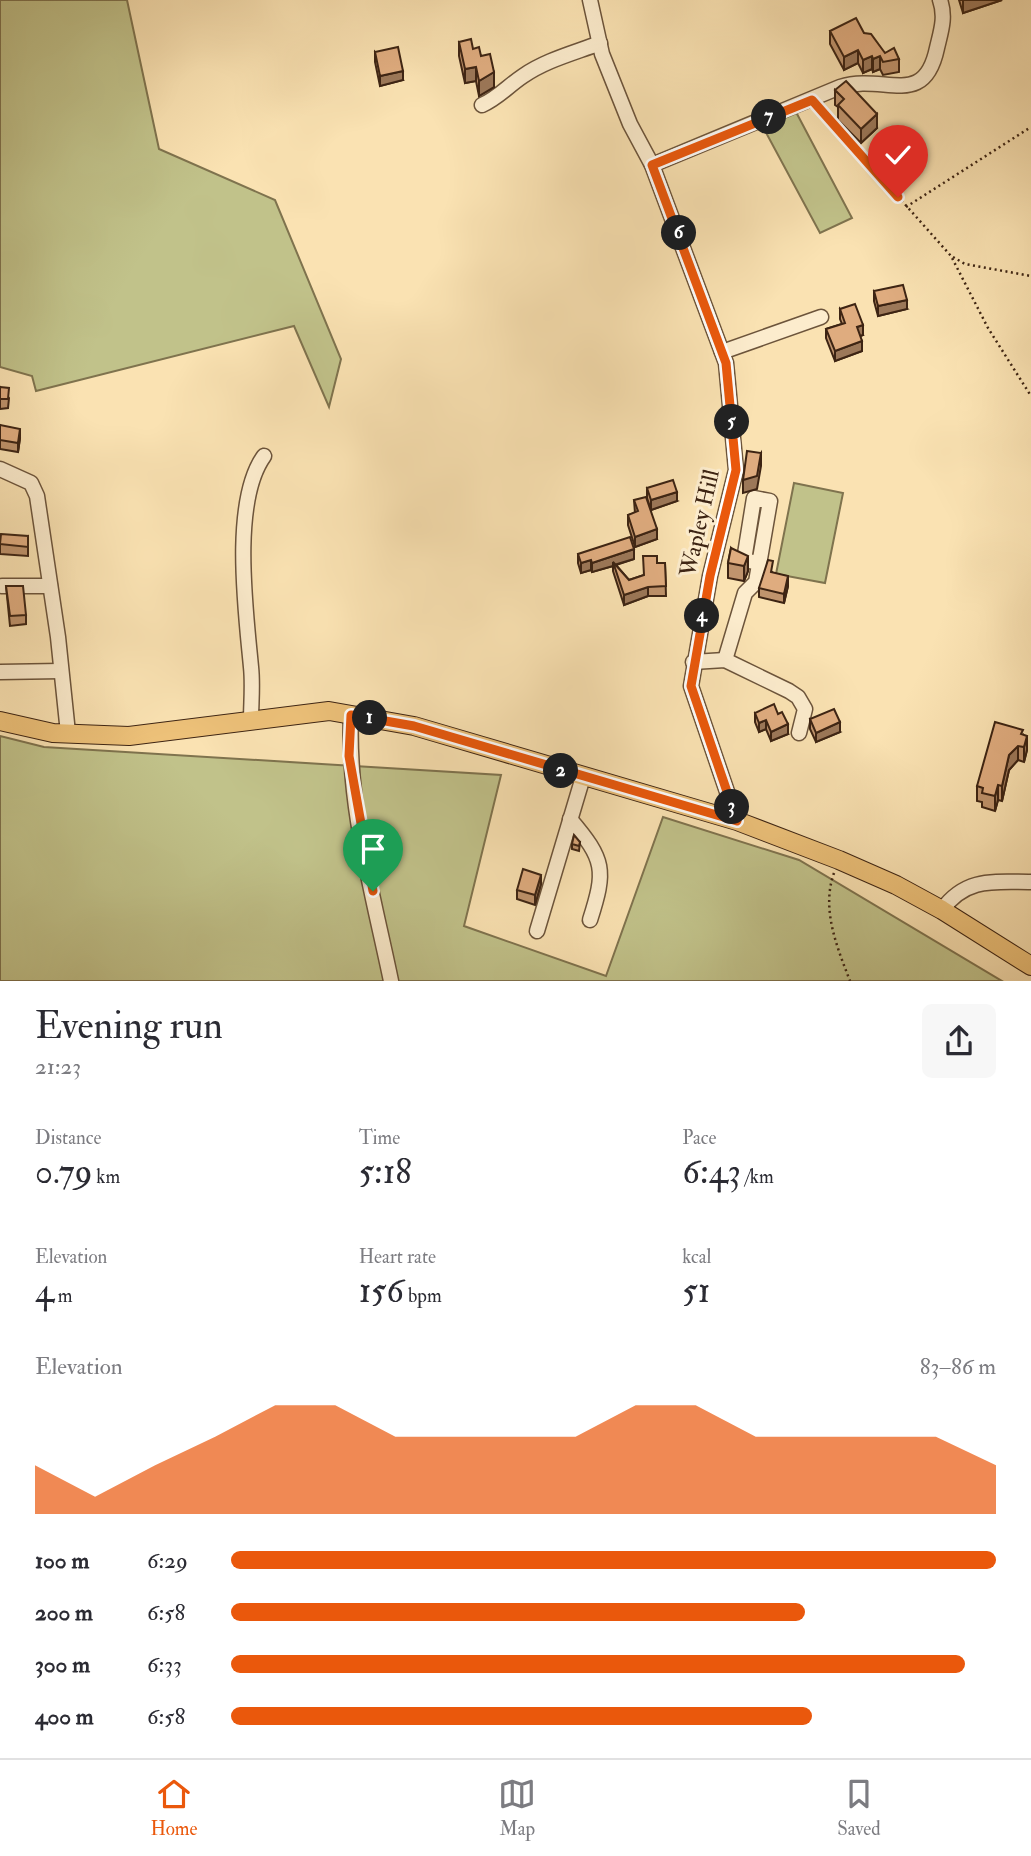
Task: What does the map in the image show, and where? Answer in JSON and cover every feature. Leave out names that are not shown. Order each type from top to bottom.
[{"type":"main road","points":[[0,721],[68,733],[129,736],[330,711],[414,726],[583,778],[737,821],[839,860],[896,885],[942,910],[1031,967]]},
{"type":"street","name":"Wapley Hill","points":[[590,0],[600,43],[630,124],[652,165],[722,352],[736,470],[710,576],[693,662],[691,686],[737,821]]},
{"type":"street","points":[[652,165],[858,82],[901,87],[923,79],[933,67],[946,3]]},
{"type":"street","points":[[482,105],[500,95],[523,76],[554,60],[600,43]]},
{"type":"street","points":[[722,352],[821,317]]},
{"type":"street","points":[[251,721],[251,670],[244,615],[245,555],[248,499],[254,474],[264,456]]},
{"type":"street","points":[[0,469],[31,482],[37,496],[68,733]]},
{"type":"street","points":[[725,660],[745,593],[756,582],[760,563]]},
{"type":"street","points":[[2,586],[50,586]]},
{"type":"street","points":[[693,662],[725,660],[798,697],[805,709],[799,733]]},
{"type":"street","points":[[0,672],[61,671]]},
{"type":"street","points":[[351,715],[349,756],[391,981]]},
{"type":"street","points":[[537,931],[583,778]]},
{"type":"street","points":[[570,819],[596,855],[602,875],[590,920]]},
{"type":"street","points":[[942,910],[953,895],[966,886],[1031,882]]},
{"type":"path","points":[[812,100],[951,256],[988,328],[1031,396]]},
{"type":"path","points":[[906,207],[1031,127]]},
{"type":"path","points":[[951,256],[965,264],[1031,276]]},
{"type":"path","points":[[839,860],[829,893],[833,935],[850,981]]},
{"type":"green space","points":[[0,0],[127,0],[159,149],[275,200],[341,359],[329,407],[294,326],[36,391],[32,376],[0,367]]},
{"type":"green space","points":[[796,112],[852,218],[820,233],[763,127]]},
{"type":"green space","points":[[794,483],[843,493],[825,583],[776,574]]},
{"type":"green space","points":[[0,736],[44,747],[501,775],[464,926],[606,976],[663,817],[799,860],[1002,981],[0,981]]},
{"type":"building","points":[[856,18],[864,33],[871,34],[885,53],[894,48],[899,59],[883,62],[880,56],[873,59],[872,56],[863,60],[858,50],[844,57],[830,31]]},
{"type":"building","points":[[471,39],[473,49],[479,47],[481,56],[490,54],[494,72],[479,81],[476,67],[465,69],[459,42]]},
{"type":"building","points":[[398,47],[403,71],[380,76],[375,52]]},
{"type":"building","points":[[846,81],[877,114],[861,129],[838,105],[844,99],[835,90]]},
{"type":"building","points":[[903,285],[907,300],[878,306],[874,291]]},
{"type":"building","points":[[855,304],[863,325],[857,327],[862,341],[835,351],[826,329],[845,323],[840,309]]},
{"type":"building","points":[[0,387],[9,388],[8,399],[0,399]]},
{"type":"building","points":[[0,425],[20,429],[18,443],[0,440]]},
{"type":"building","points":[[747,451],[761,453],[757,476],[743,480]]},
{"type":"building","points":[[673,480],[677,492],[651,500],[647,488]]},
{"type":"building","points":[[646,497],[657,529],[635,537],[628,515],[638,511],[634,500]]},
{"type":"building","points":[[1,534],[28,536],[28,547],[0,544]]},
{"type":"building","points":[[630,537],[634,549],[592,563],[591,560],[581,563],[578,554]]},
{"type":"building","points":[[731,548],[748,556],[744,566],[728,563]]},
{"type":"building","points":[[643,556],[657,556],[657,563],[665,563],[666,586],[648,587],[624,595],[613,562],[629,580],[644,575]]},
{"type":"building","points":[[768,560],[773,561],[771,572],[788,576],[784,594],[759,588]]},
{"type":"building","points":[[6,586],[23,586],[26,615],[10,616]]},
{"type":"building","points":[[774,704],[778,714],[782,712],[788,724],[771,732],[766,720],[759,723],[755,713]]},
{"type":"building","points":[[834,709],[840,722],[816,733],[810,719]]},
{"type":"building","points":[[995,722],[1023,730],[1021,734],[1027,736],[1024,747],[1018,746],[1009,755],[1002,786],[998,785],[995,796],[982,793],[983,788],[977,786]]},
{"type":"building","points":[[574,835],[580,842],[579,846],[572,844]]},
{"type":"building","points":[[523,869],[541,875],[535,895],[517,890]]},
{"type":"route","points":[[373,891],[349,756],[351,715],[414,726],[583,778],[737,821],[691,686],[693,662],[710,576],[736,470],[726,363],[694,271],[652,165],[812,100],[898,197]]}]
